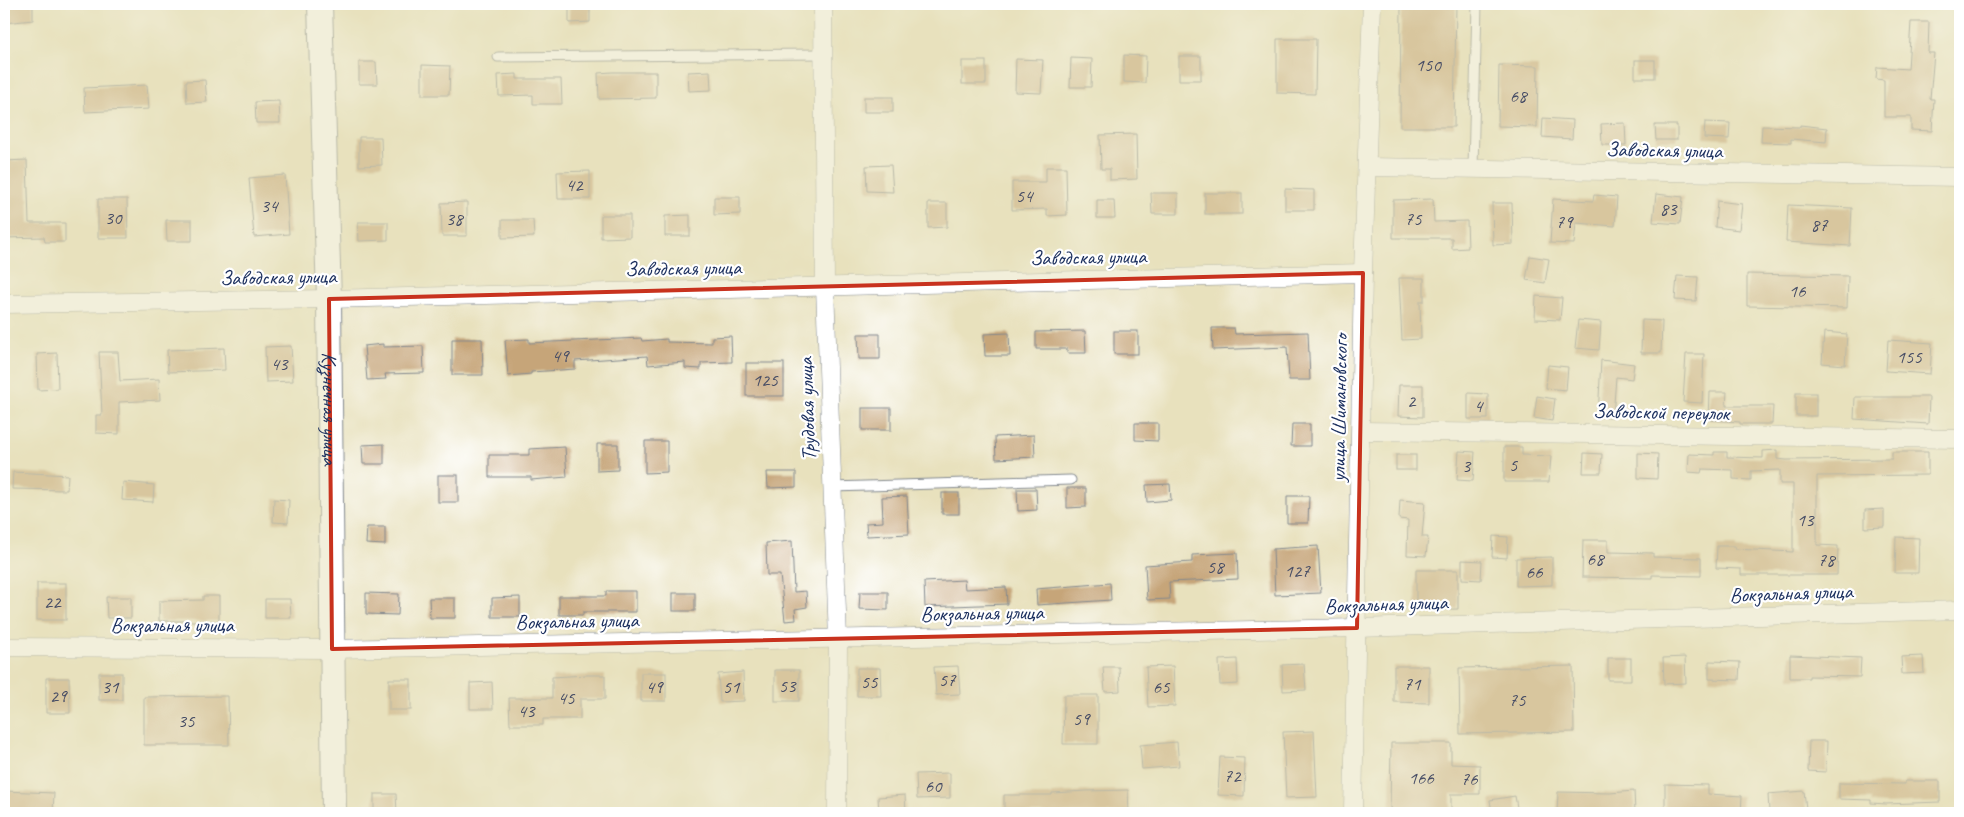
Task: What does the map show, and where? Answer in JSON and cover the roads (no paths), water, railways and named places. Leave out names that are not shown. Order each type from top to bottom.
[{"type":"street","name":"Кузнечная улица","points":[[320,4],[329,299],[334,813]]},
{"type":"street","name":"Трудовая улица","points":[[823,4],[825,287],[838,639],[837,813]]},
{"type":"street","name":"улица Шимановского","points":[[1353,813],[1362,431],[1363,273],[1372,4]]},
{"type":"street","name":"Заводская улица","points":[[1368,167],[1960,177]]},
{"type":"street","name":"Заводская улица","points":[[4,304],[329,299],[1363,273]]},
{"type":"street","name":"Заводской переулок","points":[[1362,431],[1960,439]]},
{"type":"street","name":"Вокзальная улица","points":[[4,646],[332,649],[1357,628],[1960,610]]},
{"type":"lane","points":[[1473,169],[1477,4]]},
{"type":"lane","points":[[498,57],[823,54]]},
{"type":"lane","points":[[832,487],[1070,480]]}]
